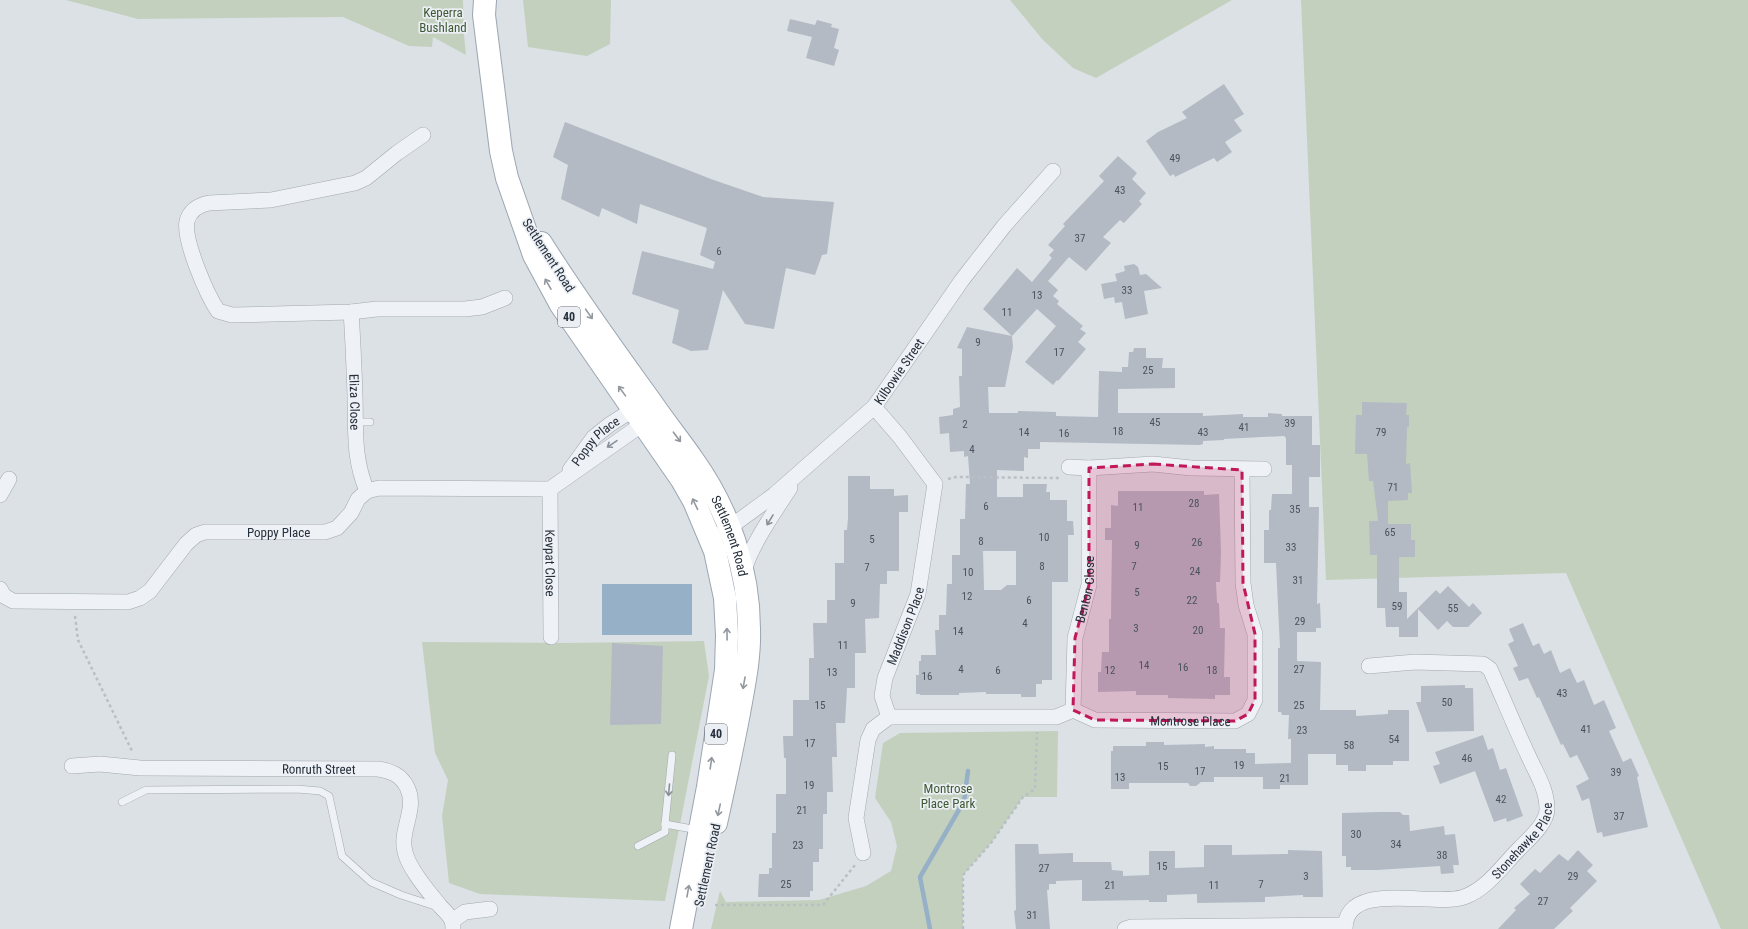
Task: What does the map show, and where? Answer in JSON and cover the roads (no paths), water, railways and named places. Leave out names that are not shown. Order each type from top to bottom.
[{"type":"main road","name":"Settlement Road","points":[[485,0],[484,16],[501,151],[515,199],[644,412],[684,464],[712,490],[730,528],[744,574],[750,629],[747,668],[728,768],[693,929]]},
{"type":"main road","name":"Settlement Road","points":[[681,929],[708,787],[727,658],[725,598],[719,566],[711,540],[694,501],[684,464]]},
{"type":"street","points":[[423,135],[397,153],[366,178],[355,183],[271,200],[202,204],[195,208],[188,221],[187,233],[209,297],[218,312],[232,315],[351,312],[377,309],[465,309],[482,307],[505,298]]},
{"type":"street","name":"Kilbowie Street","points":[[711,540],[730,528],[774,495],[874,407],[962,280],[1004,226],[1053,171]]},
{"type":"street","name":"Eliza Close","points":[[351,312],[363,422],[356,457],[367,491]]},
{"type":"street","name":"Maddison Place","points":[[874,407],[900,437],[935,484],[918,594],[884,678],[882,696],[889,717]]},
{"type":"street","name":"Poppy Place","points":[[555,484],[644,412]]},
{"type":"street","points":[[1066,472],[1089,468],[1153,464],[1191,468],[1242,470],[1264,469]]},
{"type":"street","name":"Benton Close","points":[[1073,710],[1075,638],[1089,585],[1089,468]]},
{"type":"street","name":"Montrose Place","points":[[1073,710],[1095,720],[1235,721],[1248,714],[1255,700],[1256,651],[1255,634],[1246,605],[1243,583],[1242,470]]},
{"type":"street","points":[[744,574],[745,567],[752,550],[798,475]]},
{"type":"street","points":[[0,494],[9,479]]},
{"type":"street","points":[[367,491],[379,488],[555,484]]},
{"type":"street","name":"Kevpat Close","points":[[551,637],[555,484]]},
{"type":"street","name":"Poppy Place","points":[[2,598],[13,601],[128,602],[140,598],[150,591],[186,544],[204,532],[325,532],[337,528],[351,513],[358,499],[367,491]]},
{"type":"street","name":"Stonehawke Place","points":[[1345,927],[1351,911],[1361,903],[1374,899],[1442,900],[1462,898],[1477,892],[1539,829],[1547,810],[1544,789],[1490,669],[1483,664],[1415,662],[1369,666]]},
{"type":"street","points":[[863,853],[856,818],[868,740],[873,729],[889,717],[1061,716],[1073,710]]},
{"type":"street","name":"Ronruth Street","points":[[72,766],[100,764],[140,768],[378,769],[397,774],[404,780],[411,794],[411,805],[404,830],[403,841],[405,854],[426,888],[442,908],[452,925],[465,912],[490,909]]},
{"type":"street","points":[[1125,929],[1131,927],[1345,927]]},
{"type":"lane","points":[[638,846],[664,832],[672,755]]},
{"type":"lane","points":[[122,802],[146,790],[297,789],[320,791],[329,796],[342,856],[371,882],[400,895],[442,908]]},
{"type":"lane","points":[[666,824],[700,830]]},
{"type":"water","points":[[602,584],[692,584],[692,635],[602,635]]},
{"type":"waterway","points":[[930,929],[920,877],[964,801],[968,771]]},
{"type":"park label","name":"Keperra Bushland","points":[[443,20]]},
{"type":"park label","name":"Montrose Place Park","points":[[948,796]]}]
